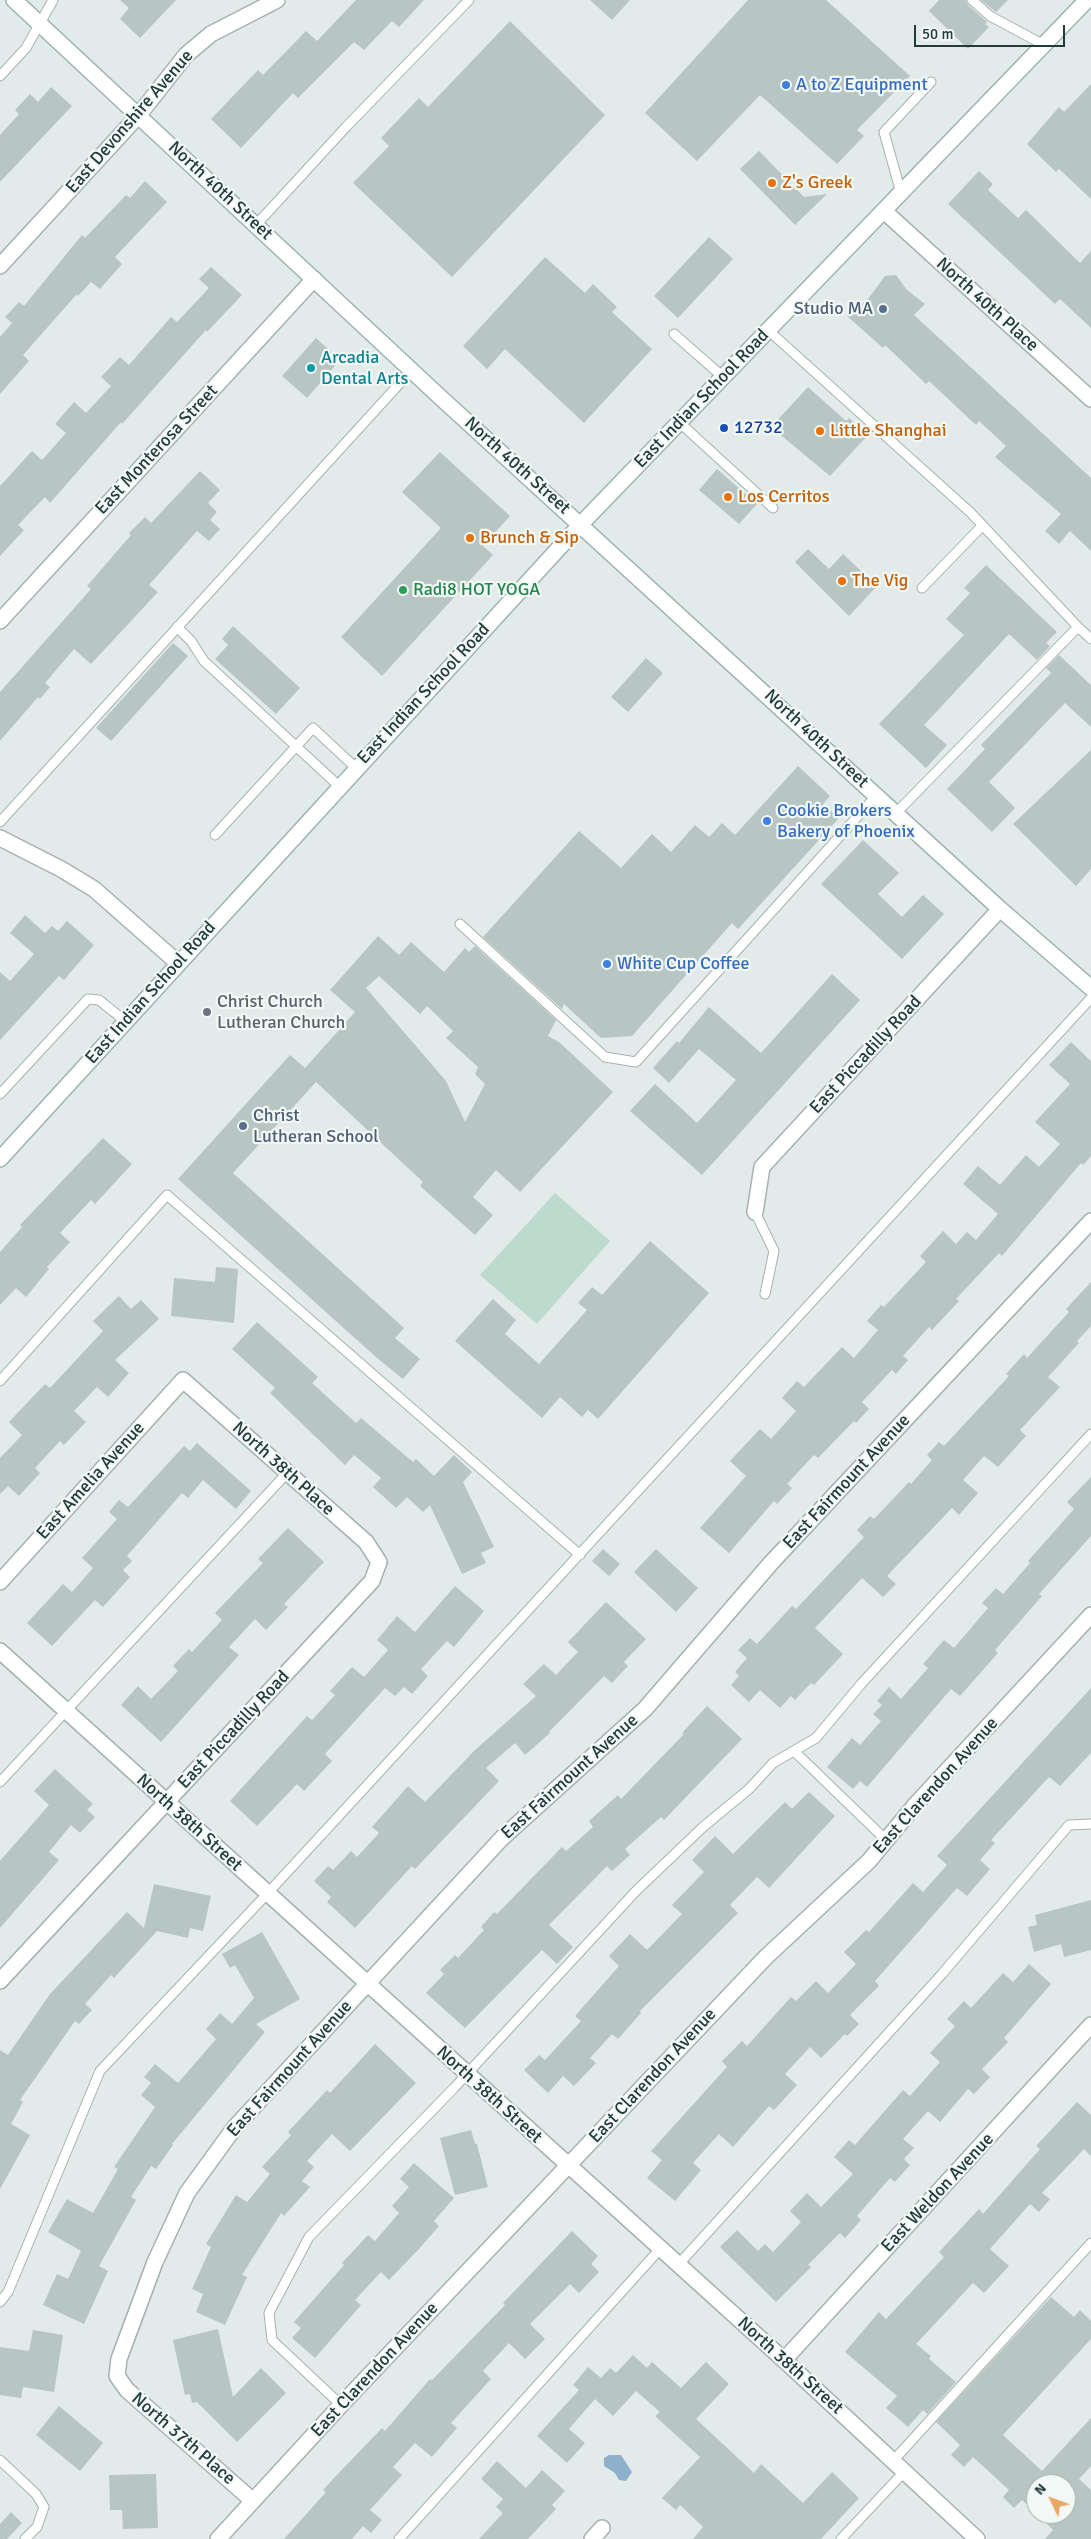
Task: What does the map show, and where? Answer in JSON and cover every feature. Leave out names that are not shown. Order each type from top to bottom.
[{"type":"street","name":"North 40th Street","points":[[14,0],[412,370],[1000,909],[1091,988]]},
{"type":"street","name":"East Devonshire Avenue","points":[[0,266],[138,116],[186,55],[205,39],[277,0]]},
{"type":"street","name":"East Indian School Road","points":[[0,1159],[581,524],[1044,45],[1080,2]]},
{"type":"street","name":"North 40th Place","points":[[884,211],[1091,399]]},
{"type":"street","name":"East Monterosa Street","points":[[0,621],[314,279]]},
{"type":"street","points":[[0,838],[61,868],[94,890],[178,963]]},
{"type":"street","name":"East Piccadilly Road","points":[[755,1212],[762,1167],[1000,909]]},
{"type":"street","name":"East Fairmount Avenue","points":[[117,2376],[119,2359],[155,2262],[187,2193],[235,2127],[502,1838],[645,1709],[771,1563],[1091,1220]]},
{"type":"street","name":"North 38th Place","points":[[183,1380],[366,1542],[379,1562]]},
{"type":"street","name":"East Amelia Avenue","points":[[0,1582],[183,1380]]},
{"type":"street","name":"East Piccadilly Road","points":[[0,1981],[372,1581],[379,1562]]},
{"type":"street","name":"East Clarendon Avenue","points":[[218,2539],[341,2405],[766,1957],[869,1861],[1091,1615]]},
{"type":"street","name":"North 38th Street","points":[[0,1651],[64,1711],[784,2360],[977,2539]]},
{"type":"street","name":"East Weldon Avenue","points":[[784,2360],[1091,2025]]},
{"type":"street","name":"North 37th Place","points":[[117,2376],[127,2390],[253,2500]]},
{"type":"lane","points":[[0,76],[26,48],[53,0]]},
{"type":"lane","points":[[256,224],[346,127],[469,0]]},
{"type":"lane","points":[[972,0],[990,16],[1044,45]]},
{"type":"lane","points":[[901,193],[884,132],[931,82]]},
{"type":"lane","points":[[768,330],[971,513],[1091,639]]},
{"type":"lane","points":[[674,334],[723,377]]},
{"type":"lane","points":[[0,822],[412,370]]},
{"type":"lane","points":[[679,422],[773,508]]},
{"type":"lane","points":[[922,588],[982,526]]},
{"type":"lane","points":[[896,813],[1078,626]]},
{"type":"lane","points":[[178,628],[192,641],[204,661],[340,787]]},
{"type":"lane","points":[[215,835],[313,728],[356,768]]},
{"type":"lane","points":[[460,924],[605,1057],[636,1062],[877,795]]},
{"type":"lane","points":[[0,2302],[8,2292],[100,2071],[267,1894],[1091,998]]},
{"type":"lane","points":[[0,1094],[88,999],[99,1000],[125,1021]]},
{"type":"lane","points":[[0,1381],[166,1195],[580,1555]]},
{"type":"lane","points":[[755,1212],[774,1251],[765,1294]]},
{"type":"lane","points":[[341,2405],[272,2340],[269,2313],[309,2237],[467,2074],[636,1891],[703,1826],[749,1789],[773,1763],[795,1752],[816,1738],[862,1683],[1091,1434]]},
{"type":"lane","points":[[0,1782],[288,1472]]},
{"type":"lane","points":[[795,1752],[886,1840]]},
{"type":"lane","points":[[678,2265],[942,1974],[1069,1824],[1091,1824]]},
{"type":"lane","points":[[841,2539],[899,2466],[1091,2243]]},
{"type":"lane","points":[[399,2539],[660,2249]]},
{"type":"lane","points":[[0,2460],[36,2494],[44,2507],[37,2527],[25,2539]]},
{"type":"green space","points":[[555,1193],[610,1241],[537,1324],[480,1275]]},
{"type":"water","points":[[609,2455],[621,2455],[632,2472],[626,2481],[619,2480],[615,2473],[604,2466],[604,2458]]},
{"type":"building","points":[[120,0],[176,0],[140,38],[120,19],[129,8]]},
{"type":"building","points":[[356,0],[424,0],[399,27],[392,21],[364,50],[354,42],[298,98],[293,93],[241,148],[211,119],[258,70],[263,75],[306,31],[317,41]]},
{"type":"building","points":[[590,0],[630,0],[612,20]]},
{"type":"building","name":"A to Z Equipment","points":[[748,0],[826,0],[910,76],[857,130],[864,136],[837,164],[760,95],[697,161],[645,113]]},
{"type":"building","points":[[939,0],[966,0],[968,5],[987,22],[985,24],[989,27],[968,49],[929,11]]},
{"type":"building","points":[[981,0],[1008,0],[996,12]]},
{"type":"building","points":[[510,21],[605,115],[452,277],[353,183],[389,146],[381,138],[419,98],[428,107]]},
{"type":"building","points":[[1091,84],[1091,199],[1059,169],[1056,172],[1027,144],[1059,107],[1064,112]]},
{"type":"building","points":[[51,87],[72,106],[0,182],[0,135],[19,114],[15,110],[30,94],[38,102]]},
{"type":"building","name":"Z's Greek","points":[[759,151],[804,197],[827,194],[795,225],[740,169]]},
{"type":"building","points":[[979,171],[993,184],[988,190],[1018,218],[1026,210],[1080,263],[1091,251],[1091,328],[1060,299],[1055,304],[948,204]]},
{"type":"building","points":[[145,181],[167,202],[115,257],[122,264],[100,289],[91,282],[78,296],[77,294],[23,355],[29,361],[0,394],[0,337],[12,323],[5,317],[19,302],[24,306],[82,235],[85,238],[126,195],[130,198]]},
{"type":"building","points":[[709,237],[733,259],[678,318],[654,296]]},
{"type":"building","points":[[545,257],[585,293],[593,284],[617,307],[612,312],[652,349],[584,423],[505,349],[487,369],[463,346]]},
{"type":"building","points":[[211,267],[242,295],[207,332],[206,330],[122,424],[121,422],[50,503],[45,497],[18,525],[24,530],[0,556],[0,486],[32,451],[42,460],[66,433],[55,424],[74,402],[86,413],[111,386],[101,377],[120,357],[129,365],[171,317],[177,322],[209,288],[199,279]]},
{"type":"building","points":[[896,275],[907,290],[925,304],[914,315],[1091,478],[1091,551],[1070,531],[1059,544],[1045,531],[1061,514],[995,457],[1006,446],[979,421],[976,425],[929,381],[926,384],[885,345],[883,348],[847,316],[868,299],[885,276]]},
{"type":"building","name":"Arcadia Dental Arts","points":[[316,338],[340,360],[307,398],[282,376]]},
{"type":"building","name":"Little Shanghai","points":[[808,387],[846,421],[849,418],[868,435],[830,476],[771,427]]},
{"type":"building","points":[[440,452],[510,516],[483,546],[493,555],[382,676],[341,637],[441,528],[402,492]]},
{"type":"building","name":"Los Cerritos","points":[[717,469],[757,504],[739,524],[699,490]]},
{"type":"building","points":[[200,471],[220,490],[208,503],[217,512],[210,520],[220,529],[209,541],[197,531],[149,585],[158,592],[91,664],[74,649],[45,683],[50,687],[40,699],[38,697],[0,741],[0,692],[91,589],[87,586],[131,535],[129,533],[145,517],[151,523]]},
{"type":"building","name":"The Vig","points":[[808,549],[829,569],[843,554],[877,586],[849,616],[795,562]]},
{"type":"building","points":[[986,565],[1057,632],[1046,643],[1050,646],[1037,660],[1009,634],[924,725],[947,745],[926,768],[879,724],[964,635],[946,619],[970,593],[964,588]]},
{"type":"building","points":[[233,626],[300,688],[276,714],[215,659],[228,645],[222,639]]},
{"type":"building","points":[[173,643],[188,656],[111,741],[96,728]]},
{"type":"building","points":[[1059,655],[1091,685],[1091,727],[1065,703],[989,782],[1015,808],[992,832],[947,789],[985,749],[981,745],[1051,673],[1046,668]]},
{"type":"building","points":[[646,658],[663,673],[628,712],[611,697]]},
{"type":"building","points":[[1091,750],[1091,869],[1076,886],[1013,824]]},
{"type":"building","points":[[798,766],[830,796],[823,804],[839,818],[738,929],[732,923],[632,1036],[601,1038],[564,1004],[562,1009],[483,937],[579,831],[621,868],[652,834],[671,852],[695,825],[709,837],[722,823],[735,835]]},
{"type":"building","points":[[863,840],[899,873],[878,894],[902,917],[923,895],[944,914],[902,959],[821,884]]},
{"type":"building","points":[[25,915],[45,933],[52,926],[58,931],[67,921],[94,945],[64,980],[59,976],[0,1040],[0,972],[10,981],[34,954],[10,933]]},
{"type":"building","points":[[378,936],[399,955],[411,942],[444,972],[465,948],[469,952],[475,946],[556,1020],[548,1036],[559,1042],[613,1092],[520,1192],[496,1170],[473,1197],[493,1215],[475,1235],[420,1186],[423,1182],[316,1082],[233,1173],[404,1328],[395,1338],[420,1359],[403,1379],[377,1358],[178,1179],[290,1055],[305,1068],[355,1012],[330,990]],"holes":[[[379,976],[420,1014],[427,1006],[453,1031],[446,1038],[478,1067],[475,1074],[485,1084],[465,1122],[446,1081],[366,988]]]},
{"type":"building","points":[[832,974],[860,1000],[702,1175],[630,1111],[655,1084],[697,1123],[736,1080],[699,1049],[669,1083],[653,1068],[677,1041],[679,1043],[709,1007],[761,1053]]},
{"type":"building","points":[[1071,1042],[1091,1061],[1091,1156],[1083,1165],[1081,1163],[1002,1256],[999,1253],[956,1299],[959,1301],[932,1330],[929,1327],[903,1356],[908,1360],[896,1374],[892,1370],[862,1402],[869,1409],[856,1423],[854,1421],[818,1458],[814,1455],[787,1484],[792,1488],[777,1504],[774,1501],[729,1553],[700,1528],[746,1476],[730,1461],[760,1429],[771,1439],[796,1411],[782,1398],[797,1381],[804,1387],[842,1347],[854,1358],[878,1330],[867,1321],[881,1305],[884,1307],[926,1262],[920,1256],[943,1231],[956,1244],[967,1232],[976,1240],[998,1214],[963,1184],[978,1166],[1000,1185],[1026,1155],[1039,1167],[1060,1144],[1035,1122],[1070,1084],[1049,1065]]},
{"type":"building","points":[[103,1138],[132,1164],[95,1204],[91,1200],[60,1233],[70,1242],[47,1267],[49,1269],[26,1297],[16,1288],[0,1305],[0,1252],[22,1227],[20,1225]]},
{"type":"building","points":[[650,1241],[709,1293],[598,1419],[588,1410],[582,1417],[560,1397],[542,1418],[455,1341],[493,1299],[516,1320],[505,1334],[539,1364],[587,1310],[578,1303],[592,1287],[602,1295]]},
{"type":"building","points":[[216,1267],[238,1269],[234,1323],[171,1316],[174,1278],[215,1282]]},
{"type":"building","points":[[1091,1282],[1091,1326],[1077,1341],[1079,1343],[1048,1377],[1060,1387],[1020,1430],[1026,1436],[998,1467],[984,1456],[963,1480],[978,1493],[959,1515],[952,1508],[887,1576],[896,1584],[883,1597],[862,1578],[815,1628],[843,1654],[814,1685],[811,1683],[795,1700],[791,1696],[780,1708],[760,1690],[749,1702],[731,1685],[739,1676],[735,1672],[747,1658],[738,1650],[750,1638],[757,1644],[792,1606],[796,1609],[864,1537],[857,1530],[870,1516],[874,1519],[909,1482],[911,1484],[932,1460],[927,1455],[939,1442],[944,1446],[1009,1376],[1006,1374],[1024,1354],[1027,1358],[1069,1312],[1066,1309]]},
{"type":"building","points":[[119,1296],[131,1309],[141,1300],[159,1319],[115,1360],[129,1373],[108,1397],[97,1387],[74,1411],[86,1422],[64,1445],[60,1441],[35,1468],[40,1473],[19,1496],[8,1486],[0,1494],[0,1458],[22,1435],[9,1422],[45,1384],[50,1388],[103,1331],[93,1321]]},
{"type":"building","points":[[257,1322],[318,1377],[312,1383],[356,1423],[361,1418],[413,1462],[416,1459],[434,1476],[454,1455],[472,1472],[463,1482],[494,1547],[481,1553],[486,1563],[462,1574],[430,1505],[423,1512],[407,1497],[396,1508],[373,1487],[381,1478],[354,1455],[345,1465],[270,1393],[275,1388],[232,1349]]},
{"type":"building","points":[[197,1443],[251,1491],[236,1509],[203,1480],[188,1498],[182,1493],[127,1556],[132,1561],[123,1570],[130,1577],[103,1607],[95,1600],[52,1646],[27,1623],[63,1584],[72,1592],[93,1568],[82,1558],[117,1519],[109,1512],[119,1500],[128,1507],[184,1446],[190,1451]]},
{"type":"building","points":[[1091,1477],[1091,1536],[1039,1594],[1042,1596],[995,1650],[998,1653],[960,1696],[951,1689],[867,1787],[860,1781],[853,1789],[827,1767],[852,1738],[860,1745],[881,1721],[873,1714],[882,1705],[877,1701],[889,1687],[901,1699],[928,1668],[923,1664],[944,1640],[954,1648],[988,1608],[982,1603],[996,1588],[1003,1594],[1030,1563],[1028,1561],[1074,1509],[1067,1502]]},
{"type":"building","points":[[288,1528],[324,1562],[284,1604],[288,1607],[266,1630],[255,1619],[229,1647],[239,1655],[161,1742],[121,1705],[138,1686],[151,1699],[178,1671],[173,1666],[189,1649],[192,1652],[222,1620],[215,1613],[263,1563],[258,1559]]},
{"type":"building","points":[[603,1549],[620,1564],[609,1576],[592,1561]]},
{"type":"building","points":[[656,1549],[698,1588],[676,1612],[634,1572]]},
{"type":"building","points":[[455,1586],[484,1611],[454,1647],[447,1641],[421,1669],[428,1676],[412,1694],[404,1687],[395,1696],[385,1688],[325,1754],[332,1761],[304,1791],[297,1784],[257,1826],[230,1801],[307,1716],[312,1720],[335,1695],[330,1691],[352,1667],[364,1677],[388,1650],[377,1640],[397,1616],[415,1632]]},
{"type":"building","points":[[606,1602],[646,1639],[624,1662],[628,1666],[612,1683],[604,1676],[550,1733],[525,1755],[515,1743],[486,1768],[499,1781],[415,1869],[412,1866],[355,1928],[327,1902],[331,1897],[314,1881],[328,1866],[333,1870],[351,1851],[357,1857],[379,1833],[372,1827],[408,1786],[425,1802],[475,1750],[536,1696],[523,1684],[544,1664],[556,1675],[578,1652],[568,1642]]},
{"type":"building","points":[[1091,1688],[1091,1753],[1060,1786],[1049,1777],[991,1840],[995,1843],[980,1860],[990,1869],[967,1896],[957,1888],[875,1981],[879,1986],[850,2015],[859,2024],[847,2036],[845,2034],[821,2058],[810,2047],[785,2074],[797,2085],[774,2110],[769,2106],[733,2147],[719,2134],[693,2163],[701,2170],[675,2201],[647,2178],[662,2160],[651,2151],[727,2067],[722,2061],[742,2041],[747,2046],[791,1997],[796,2001],[816,1981],[828,1993],[856,1964],[844,1952],[866,1930],[869,1932],[913,1883],[923,1892],[947,1865],[937,1856]]},
{"type":"building","points":[[707,1706],[742,1739],[664,1820],[661,1817],[625,1849],[630,1855],[612,1871],[607,1866],[549,1925],[573,1947],[557,1964],[542,1950],[465,2028],[426,1993],[444,1974],[440,1970],[455,1955],[458,1958],[484,1930],[481,1927],[494,1912],[497,1914],[562,1847],[566,1851],[593,1827],[589,1821],[618,1795],[621,1799],[684,1734],[682,1733]]},
{"type":"building","points":[[55,1769],[93,1804],[87,1810],[95,1817],[80,1833],[71,1825],[49,1852],[59,1860],[0,1928],[0,1861],[49,1805],[34,1791]]},
{"type":"building","points":[[809,1792],[835,1816],[769,1888],[757,1877],[730,1905],[738,1913],[640,2011],[641,2013],[618,2039],[612,2034],[590,2058],[596,2063],[574,2086],[563,2076],[548,2093],[524,2070],[539,2055],[545,2060],[581,2021],[575,2016],[619,1966],[609,1956],[630,1934],[647,1950],[682,1914],[672,1905],[704,1872],[692,1860],[715,1836],[733,1854],[785,1802],[792,1809]]},
{"type":"building","points":[[154,1884],[211,1896],[203,1931],[190,1928],[188,1938],[157,1931],[114,1978],[111,1975],[85,2004],[92,2010],[79,2024],[75,2021],[20,2100],[23,2102],[11,2124],[30,2135],[0,2189],[0,2050],[8,2055],[50,1994],[127,1912],[144,1928]]},
{"type":"building","points":[[1091,1900],[1091,1950],[1064,1957],[1061,1944],[1034,1952],[1028,1927],[1037,1925],[1035,1915]]},
{"type":"building","points":[[262,1932],[300,1999],[256,2024],[265,2032],[172,2144],[156,2169],[151,2166],[131,2197],[136,2200],[99,2266],[108,2271],[84,2324],[43,2305],[57,2274],[68,2279],[81,2251],[48,2232],[67,2199],[93,2213],[118,2169],[114,2167],[155,2107],[141,2095],[151,2083],[144,2077],[155,2064],[178,2083],[216,2039],[206,2029],[220,2013],[232,2024],[254,1998],[235,1965],[230,1968],[222,1954]]},
{"type":"building","points":[[1029,1964],[1051,1984],[1004,2038],[1008,2042],[982,2069],[990,2077],[974,2094],[968,2089],[940,2122],[928,2111],[903,2139],[914,2148],[904,2159],[910,2165],[895,2182],[890,2178],[857,2216],[861,2220],[845,2238],[840,2233],[808,2265],[811,2267],[776,2302],[720,2247],[737,2230],[758,2251],[765,2244],[773,2252],[801,2222],[790,2211],[807,2193],[821,2207],[853,2174],[834,2157],[849,2140],[855,2145],[903,2090],[910,2096],[940,2062],[930,2053],[955,2026],[947,2019],[964,2001],[971,2008],[1003,1973],[1013,1982]]},
{"type":"building","points":[[375,2044],[416,2083],[350,2151],[332,2134],[307,2161],[314,2167],[302,2181],[310,2187],[284,2216],[281,2213],[242,2275],[247,2277],[225,2325],[196,2312],[203,2294],[192,2289],[211,2247],[206,2244],[236,2195],[247,2202],[270,2174],[262,2167],[291,2135],[288,2132],[327,2090],[330,2093]]},
{"type":"building","points":[[1077,2102],[1091,2115],[1091,2156],[1084,2149],[1042,2193],[1050,2199],[1039,2212],[1030,2204],[990,2249],[1009,2266],[984,2293],[973,2283],[916,2344],[931,2356],[929,2359],[956,2382],[927,2414],[923,2410],[908,2427],[886,2408],[897,2396],[845,2352],[879,2312],[886,2319],[944,2257],[939,2252],[979,2209],[983,2214],[1040,2149],[1036,2146]]},
{"type":"building","points":[[471,2130],[475,2144],[477,2144],[488,2187],[455,2195],[440,2138]]},
{"type":"building","points":[[414,2163],[454,2198],[434,2221],[439,2226],[389,2280],[381,2272],[355,2300],[361,2305],[315,2358],[292,2338],[301,2328],[294,2322],[344,2265],[342,2263],[368,2235],[375,2241],[399,2213],[392,2206],[409,2187],[400,2179]]},
{"type":"building","points":[[572,2231],[598,2256],[591,2264],[599,2272],[579,2293],[570,2284],[530,2324],[545,2339],[525,2359],[509,2343],[483,2371],[491,2379],[451,2423],[457,2428],[432,2457],[415,2443],[393,2467],[402,2475],[370,2510],[382,2520],[371,2533],[363,2526],[352,2539],[284,2539],[326,2492],[323,2490],[334,2478],[382,2428],[385,2431],[430,2379],[432,2380],[505,2305],[503,2303]]},
{"type":"building","points":[[1051,2297],[1074,2317],[1080,2310],[1091,2321],[1091,2339],[1003,2435],[1042,2471],[1091,2418],[1091,2466],[1079,2479],[1091,2490],[1091,2539],[1045,2539],[1053,2530],[1047,2524],[1076,2524],[1076,2474],[1026,2474],[1026,2504],[1022,2500],[1014,2508],[1003,2497],[1009,2490],[973,2457],[964,2467],[951,2455],[960,2445],[936,2422]]},
{"type":"building","points":[[218,2329],[233,2397],[261,2368],[286,2393],[237,2442],[197,2402],[192,2403],[190,2394],[185,2395],[173,2340]]},
{"type":"building","points":[[33,2330],[63,2335],[54,2392],[23,2387],[21,2398],[0,2395],[0,2347],[29,2351]]},
{"type":"building","points":[[633,2355],[647,2368],[652,2362],[681,2388],[706,2362],[729,2384],[696,2419],[754,2473],[761,2464],[803,2503],[832,2472],[859,2498],[821,2539],[693,2539],[703,2527],[680,2505],[676,2510],[662,2498],[700,2457],[655,2416],[660,2412],[636,2391],[613,2416],[595,2399],[569,2429],[585,2443],[567,2463],[537,2436],[579,2390],[573,2385],[588,2367],[601,2378],[610,2368],[616,2373]]},
{"type":"building","points":[[59,2406],[103,2443],[80,2471],[36,2435]]},
{"type":"building","points":[[497,2461],[526,2488],[542,2470],[565,2491],[552,2505],[556,2509],[528,2539],[479,2539],[503,2513],[496,2507],[503,2499],[481,2479]]},
{"type":"building","points":[[156,2474],[158,2528],[123,2529],[122,2510],[110,2510],[109,2475]]},
{"type":"building","points":[[11,2512],[22,2523],[7,2539],[0,2539],[0,2524]]},
{"type":"place","name":"A to Z Equipment","points":[[786,85]]},
{"type":"place","name":"Z's Greek","points":[[772,183]]},
{"type":"place","name":"Studio MA","points":[[883,309]]},
{"type":"place","name":"Arcadia Dental Arts","points":[[311,368]]},
{"type":"place","name":"12732","points":[[724,428]]},
{"type":"place","name":"Little Shanghai","points":[[820,431]]},
{"type":"place","name":"Los Cerritos","points":[[728,497]]},
{"type":"place","name":"Brunch & Sip","points":[[470,538]]},
{"type":"place","name":"The Vig","points":[[842,581]]},
{"type":"place","name":"Radi8 HOT YOGA","points":[[403,590]]},
{"type":"place","name":"Cookie Brokers Bakery of Phoenix","points":[[767,821]]},
{"type":"place","name":"White Cup Coffee","points":[[607,964]]},
{"type":"place","name":"Christ Church Lutheran Church","points":[[207,1012]]},
{"type":"place","name":"Christ Lutheran School","points":[[243,1126]]}]
